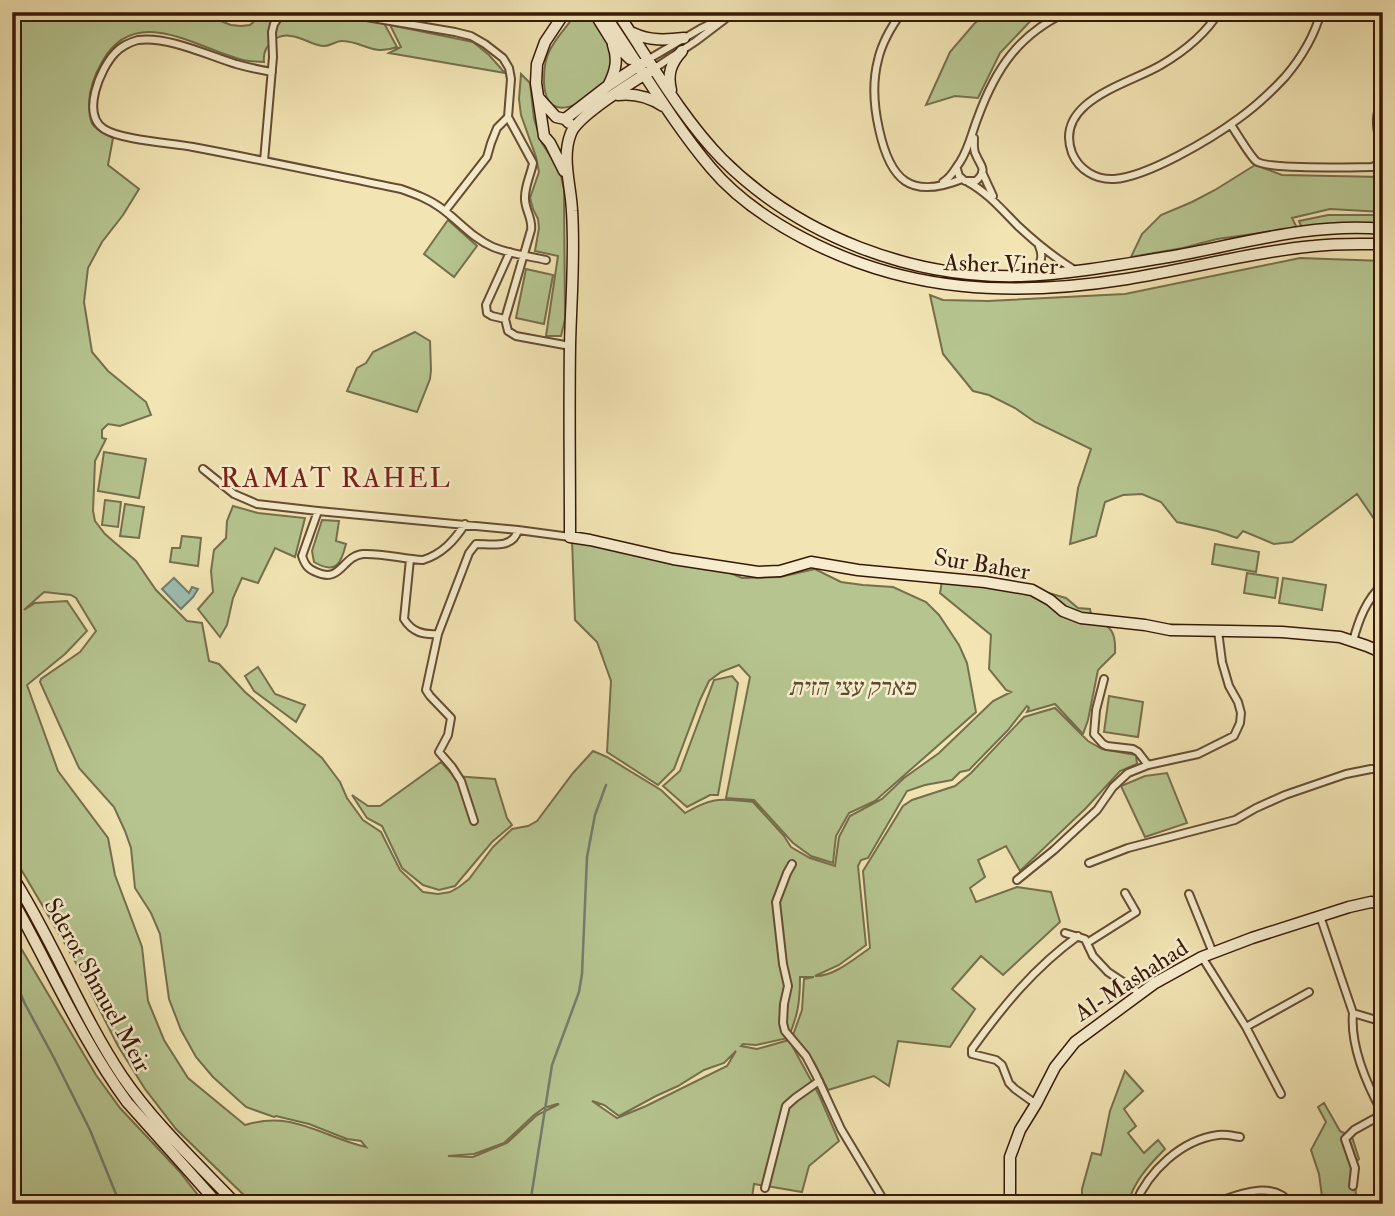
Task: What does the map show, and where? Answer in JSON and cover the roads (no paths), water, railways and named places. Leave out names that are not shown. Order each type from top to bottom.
[{"type":"main road","points":[[594,12],[612,41],[642,70]]},
{"type":"main road","name":"Asher Viner","points":[[603,12],[711,169],[730,188],[774,221],[815,244],[882,271],[934,284],[960,287],[1052,288],[1130,279],[1314,246],[1383,244]]},
{"type":"main road","name":"Asher Viner","points":[[617,12],[700,133],[741,176],[793,214],[872,253],[970,274],[1026,275],[1076,271],[1173,256],[1311,230],[1343,227],[1383,229]]},
{"type":"main road","points":[[563,16],[540,55],[536,91],[544,136],[568,181]]},
{"type":"main road","points":[[630,31],[644,38],[684,38]]},
{"type":"main road","points":[[608,85],[614,75],[617,61],[612,41]]},
{"type":"main road","points":[[672,93],[669,73],[681,51]]},
{"type":"main road","points":[[550,143],[561,145],[584,118],[614,96],[642,70],[649,59]]},
{"type":"main road","points":[[544,131],[546,123],[560,118],[608,85],[642,70],[655,68]]},
{"type":"main road","points":[[536,91],[544,105],[569,124],[566,164],[572,211],[573,279],[570,345],[570,537]]},
{"type":"main road","points":[[614,96],[631,94],[644,97],[669,110]]},
{"type":"main road","name":"Sur Baher","points":[[570,537],[673,559],[758,572],[780,570],[811,562],[858,570],[985,582],[1032,590],[1063,611],[1081,618],[1171,630],[1318,634],[1353,640],[1383,653]]},
{"type":"main road","name":"Sderot Shmuel Meir","points":[[12,876],[124,1079],[165,1128],[236,1204]]},
{"type":"main road","name":"Sderot Shmuel Meir","points":[[12,899],[82,1030],[115,1085],[218,1204]]},
{"type":"main road","name":"Al-Mashahad","points":[[1010,1204],[1010,1157],[1020,1130],[1055,1067],[1075,1042],[1155,983],[1202,957],[1349,907],[1383,902]]},
{"type":"street","points":[[264,162],[272,72],[272,32],[282,12]]},
{"type":"street","points":[[337,12],[471,36],[503,58],[512,79],[508,117],[533,163],[525,197],[533,223],[505,319],[506,325],[511,335],[570,345]]},
{"type":"street","points":[[649,59],[734,12]]},
{"type":"street","points":[[655,68],[734,12]]},
{"type":"street","points":[[902,12],[888,32],[878,58],[874,83],[878,126],[886,156],[895,173],[909,183],[926,187],[975,181],[982,172]]},
{"type":"street","points":[[936,187],[957,169],[996,75],[1014,49],[1035,30],[1067,12]]},
{"type":"street","points":[[1219,12],[1204,32],[1177,55],[1149,72],[1100,94],[1076,114],[1071,127],[1072,152],[1077,163],[1086,172],[1112,179],[1129,177],[1195,147],[1231,125],[1266,96],[1291,70],[1309,43],[1321,12]]},
{"type":"street","points":[[272,72],[238,65],[178,45],[155,40],[136,40],[115,53],[106,66],[92,105],[93,113],[98,124],[107,131],[401,189],[430,200],[492,247],[546,260]]},
{"type":"street","points":[[1231,125],[1256,161],[1263,164],[1372,167],[1381,160],[1376,126],[1383,98]]},
{"type":"street","points":[[445,211],[487,157],[497,128],[508,117]]},
{"type":"street","points":[[974,129],[977,159]]},
{"type":"street","points":[[963,158],[970,156],[982,164],[982,172],[990,192],[1000,206]]},
{"type":"street","points":[[957,169],[957,173],[965,181],[1000,206],[1041,250],[1041,261],[1026,275]]},
{"type":"street","points":[[1035,242],[1076,271]]},
{"type":"street","points":[[505,319],[487,313],[486,305],[510,252]]},
{"type":"street","points":[[203,469],[234,494],[257,504],[570,537]]},
{"type":"street","points":[[318,512],[302,556],[307,566],[326,575],[335,574],[355,555],[423,560],[442,551],[465,524]]},
{"type":"street","points":[[474,821],[461,781],[439,752],[448,735],[451,718],[426,690],[438,634],[469,553],[476,544],[502,544],[512,541],[518,530]]},
{"type":"street","points":[[410,559],[404,619],[409,626],[426,635],[438,634]]},
{"type":"street","points":[[1353,640],[1360,615],[1383,584]]},
{"type":"street","points":[[1017,880],[1097,810],[1113,787],[1128,773],[1148,765],[1198,754],[1234,736],[1241,713],[1228,686],[1218,631]]},
{"type":"street","points":[[1104,679],[1096,710],[1094,734],[1107,746],[1133,749],[1148,765]]},
{"type":"street","points":[[1089,863],[1128,848],[1235,820],[1285,795],[1346,774],[1383,769]]},
{"type":"street","points":[[792,864],[776,902],[788,986],[784,1004],[785,1031],[806,1056],[841,1129],[886,1204]]},
{"type":"street","points":[[1087,943],[1136,912],[1125,893]]},
{"type":"street","points":[[1189,894],[1213,953]]},
{"type":"street","points":[[1320,916],[1353,1013],[1352,1028],[1369,1088],[1383,1114],[1354,1130],[1345,1139],[1355,1168],[1353,1186]]},
{"type":"street","points":[[1065,933],[1085,939],[1093,956],[1108,972],[1141,994]]},
{"type":"street","points":[[1036,1104],[1009,1083],[1002,1065],[996,1060],[972,1054],[972,1049],[999,1012],[1033,973],[1078,936]]},
{"type":"street","points":[[1202,957],[1246,1027],[1281,1094]]},
{"type":"street","points":[[1246,1027],[1309,992]]},
{"type":"street","points":[[1353,1013],[1383,1022]]},
{"type":"street","points":[[765,1188],[786,1106],[819,1081]]},
{"type":"street","points":[[1135,1204],[1144,1184],[1175,1154],[1202,1139],[1221,1135],[1240,1137]]},
{"type":"street","points":[[1211,1204],[1241,1194],[1263,1191],[1277,1192],[1291,1204]]},
{"type":"water","points":[[174,578],[189,593],[192,587],[198,589],[181,609],[162,589]]},
{"type":"waterway","points":[[530,1204],[552,1065],[579,992],[587,857],[595,815],[606,785]]},
{"type":"waterway","points":[[12,974],[90,1130],[120,1204]]},
{"type":"district","name":"RAMAT RAHEL","points":[[336,477]]},
{"type":"park label","name":"פארק עצי הזית","points":[[852,687]]}]
